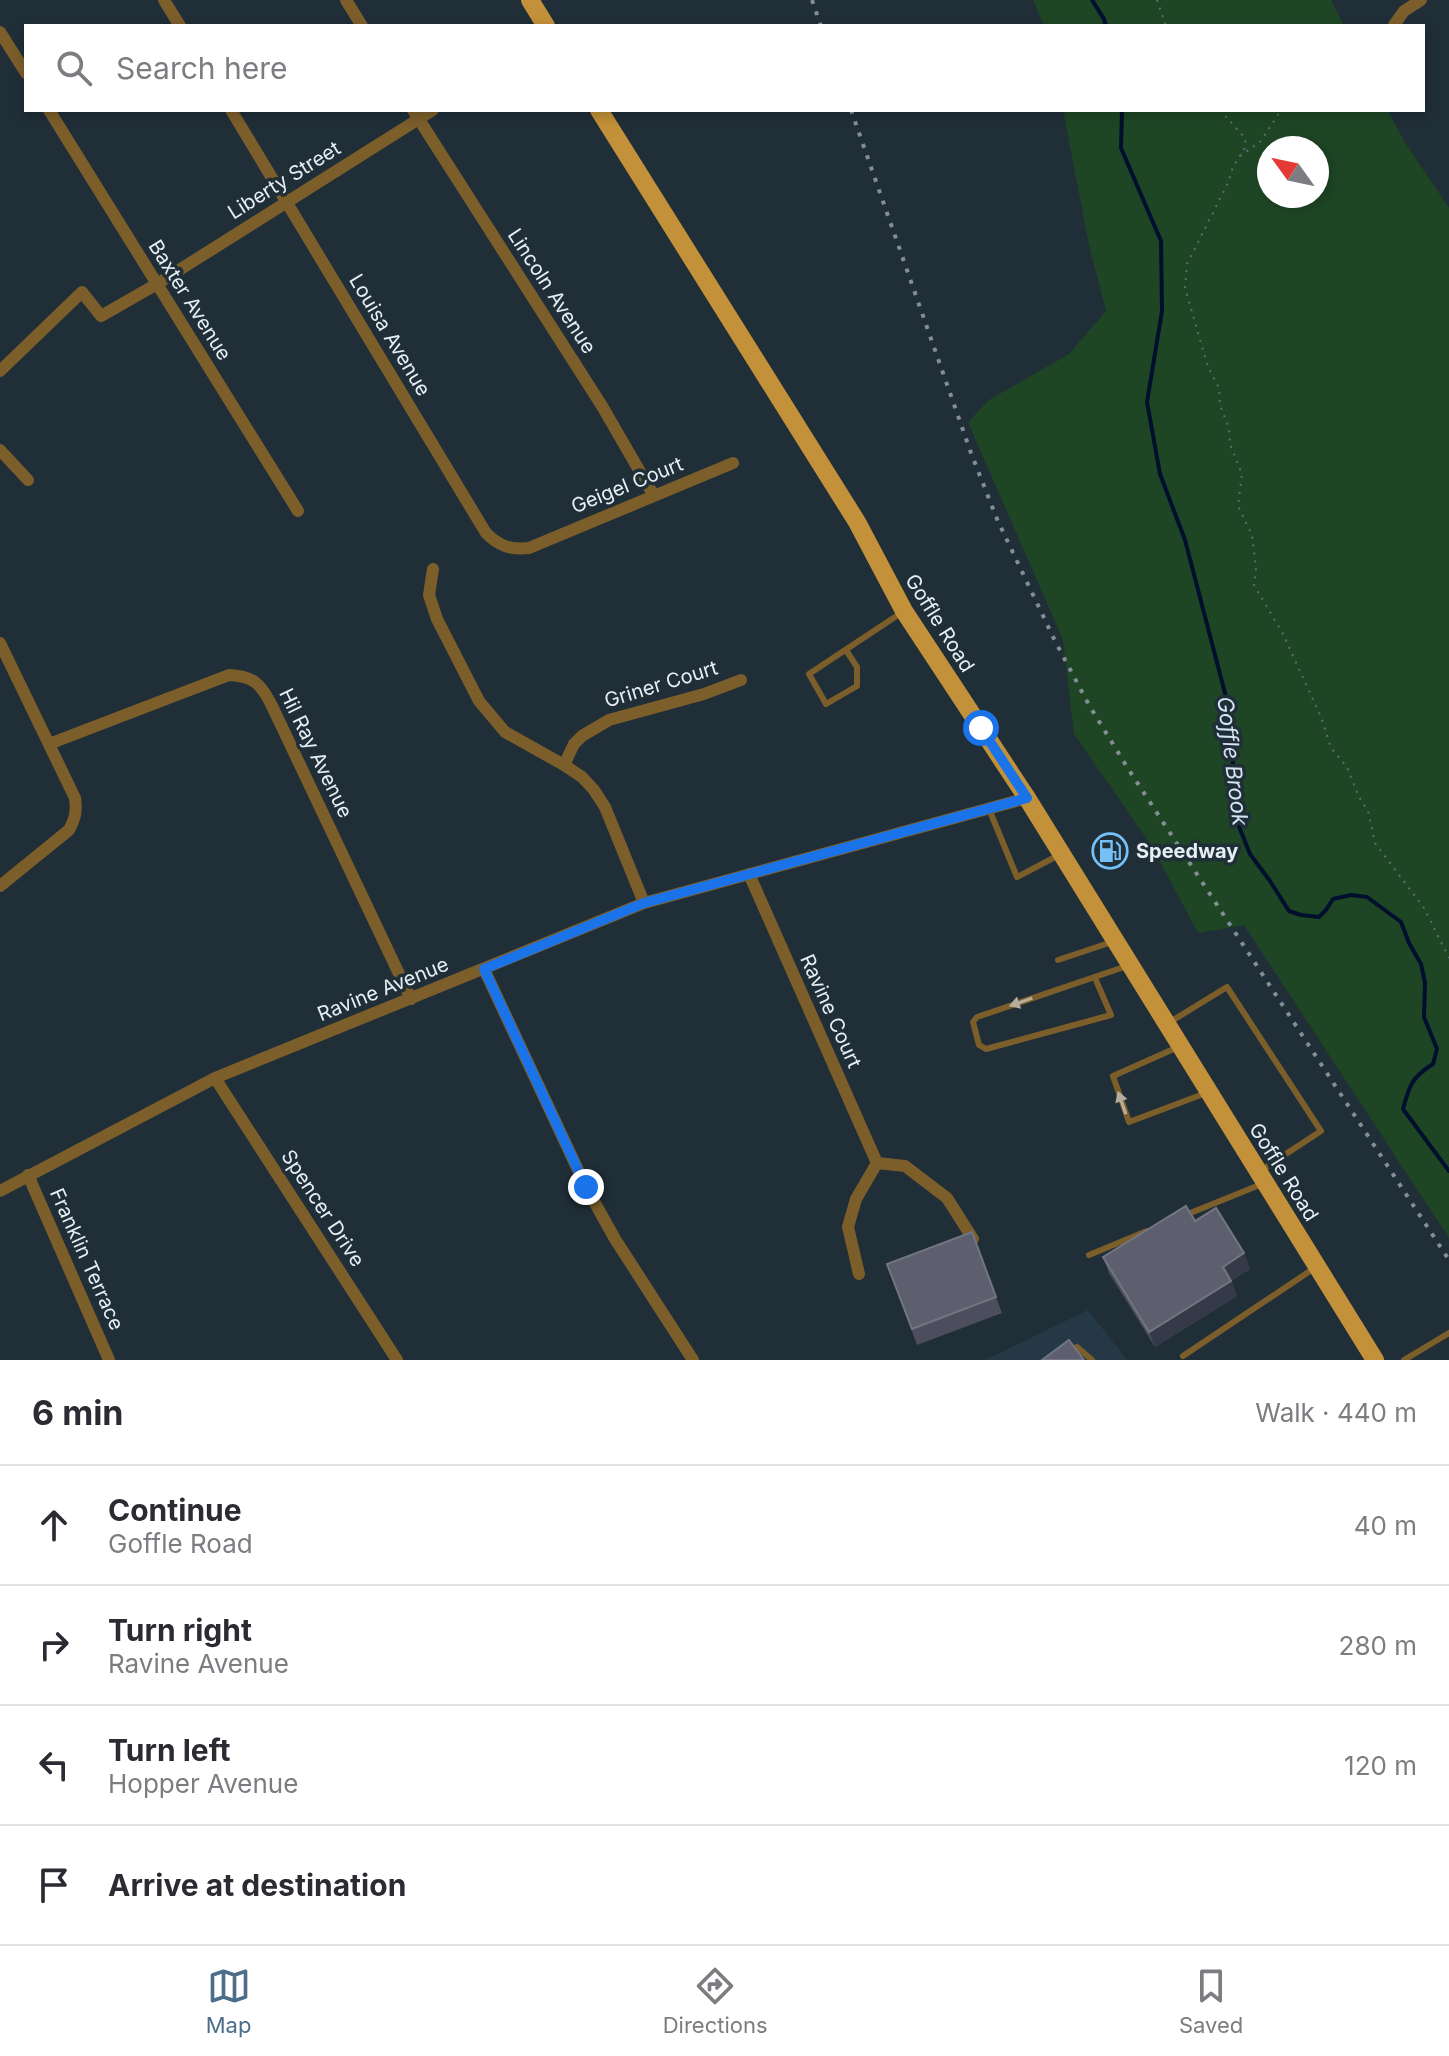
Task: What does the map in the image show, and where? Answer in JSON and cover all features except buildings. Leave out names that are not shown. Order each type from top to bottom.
[{"type":"main road","points":[[530,0],[545,24]]},
{"type":"main road","name":"Goffle Road","points":[[600,112],[857,522],[904,611],[1027,798],[1375,1360]]},
{"type":"street","points":[[164,0],[179,24]]},
{"type":"street","points":[[346,0],[361,24]]},
{"type":"street","points":[[1395,24],[1404,11],[1421,0]]},
{"type":"street","points":[[0,32],[24,70]]},
{"type":"street","name":"Baxter Avenue","points":[[50,112],[298,511]]},
{"type":"street","name":"Louisa Avenue","points":[[232,112],[486,533],[494,542],[505,547],[517,549],[536,544]]},
{"type":"street","name":"Liberty Street","points":[[0,371],[82,292],[101,316],[286,202],[415,114]]},
{"type":"street","name":"Lincoln Avenue","points":[[415,114],[602,406],[654,496]]},
{"type":"street","points":[[0,450],[28,480]]},
{"type":"street","name":"Geigel Court","points":[[536,544],[733,463]]},
{"type":"street","points":[[433,569],[429,595],[433,607],[479,701],[505,732],[564,765],[594,790],[605,807],[644,903]]},
{"type":"street","points":[[0,643],[75,798],[77,808],[69,830],[0,886]]},
{"type":"street","name":"Hil Ray Avenue","points":[[49,744],[229,675],[254,681],[269,698],[411,999]]},
{"type":"street","name":"Griner Court","points":[[564,765],[574,744],[582,736],[609,720],[704,694],[741,680]]},
{"type":"street","name":"Ravine Avenue","points":[[0,1191],[215,1078],[644,903],[1027,798]]},
{"type":"street","name":"Ravine Court","points":[[749,874],[877,1163]]},
{"type":"street","points":[[484,969],[586,1187],[615,1239],[693,1360]]},
{"type":"street","name":"Spencer Drive","points":[[215,1078],[397,1360]]},
{"type":"street","points":[[859,1274],[848,1227],[856,1199],[877,1163],[905,1166],[947,1198],[973,1239]]},
{"type":"street","name":"Franklin Terrace","points":[[28,1175],[109,1360]]},
{"type":"lane","points":[[846,650],[857,667],[857,686],[826,704],[809,674],[904,611]]},
{"type":"lane","points":[[989,809],[1017,877],[1062,854]]},
{"type":"lane","points":[[1058,960],[1115,941]]},
{"type":"lane","points":[[1095,978],[1111,1015],[986,1049],[979,1045],[973,1022],[977,1017],[1130,965]]},
{"type":"lane","points":[[1167,1024],[1227,987],[1321,1131],[1262,1177],[1177,1219]]},
{"type":"lane","points":[[1180,1046],[1113,1076],[1129,1122],[1209,1092]]},
{"type":"lane","points":[[1089,1255],[1148,1231]]},
{"type":"lane","points":[[1183,1356],[1317,1266]]},
{"type":"lane","points":[[1404,1360],[1449,1333]]},
{"type":"lane","points":[[1055,1356],[1077,1347],[1092,1360]]},
{"type":"path","points":[[1157,0],[1165,24]]},
{"type":"path","points":[[1222,112],[1245,138],[1246,146],[1187,264],[1185,288],[1208,367],[1219,388],[1230,444],[1242,474],[1238,506],[1252,535],[1256,568],[1254,585],[1283,634],[1321,717],[1331,748],[1347,767],[1368,811],[1375,843],[1424,908],[1449,958]]},
{"type":"path","points":[[1239,156],[1261,141],[1280,112]]},
{"type":"shaded area","points":[[1088,1310],[1127,1360],[985,1360]]},
{"type":"green space","points":[[1033,0],[1331,0],[1343,24],[1043,24]]},
{"type":"green space","points":[[1063,112],[1389,112],[1404,141],[1449,208],[1449,1238],[1244,925],[1198,933],[1151,845],[1074,734],[1063,640],[968,422],[989,400],[1069,354],[1106,311],[1089,245]]},
{"type":"waterway","name":"Goffle Brook","points":[[1092,0],[1105,24]]},
{"type":"waterway","name":"Goffle Brook","points":[[1122,112],[1121,148],[1161,241],[1162,311],[1147,402],[1160,474],[1185,540],[1232,720],[1238,824],[1250,854],[1289,911],[1319,917],[1333,899],[1351,895],[1367,897],[1401,922],[1421,964],[1425,983],[1424,1017],[1437,1049],[1433,1064],[1412,1083],[1403,1109],[1449,1171]]},
{"type":"railway","points":[[812,0],[820,24]]},
{"type":"railway","points":[[852,112],[971,453],[997,519],[1055,641],[1127,767],[1449,1260]]},
{"type":"place","name":"Speedway","points":[[1110,851]]},
{"type":"route","points":[[586,1187],[484,969],[644,903],[1027,798],[981,728]]}]
